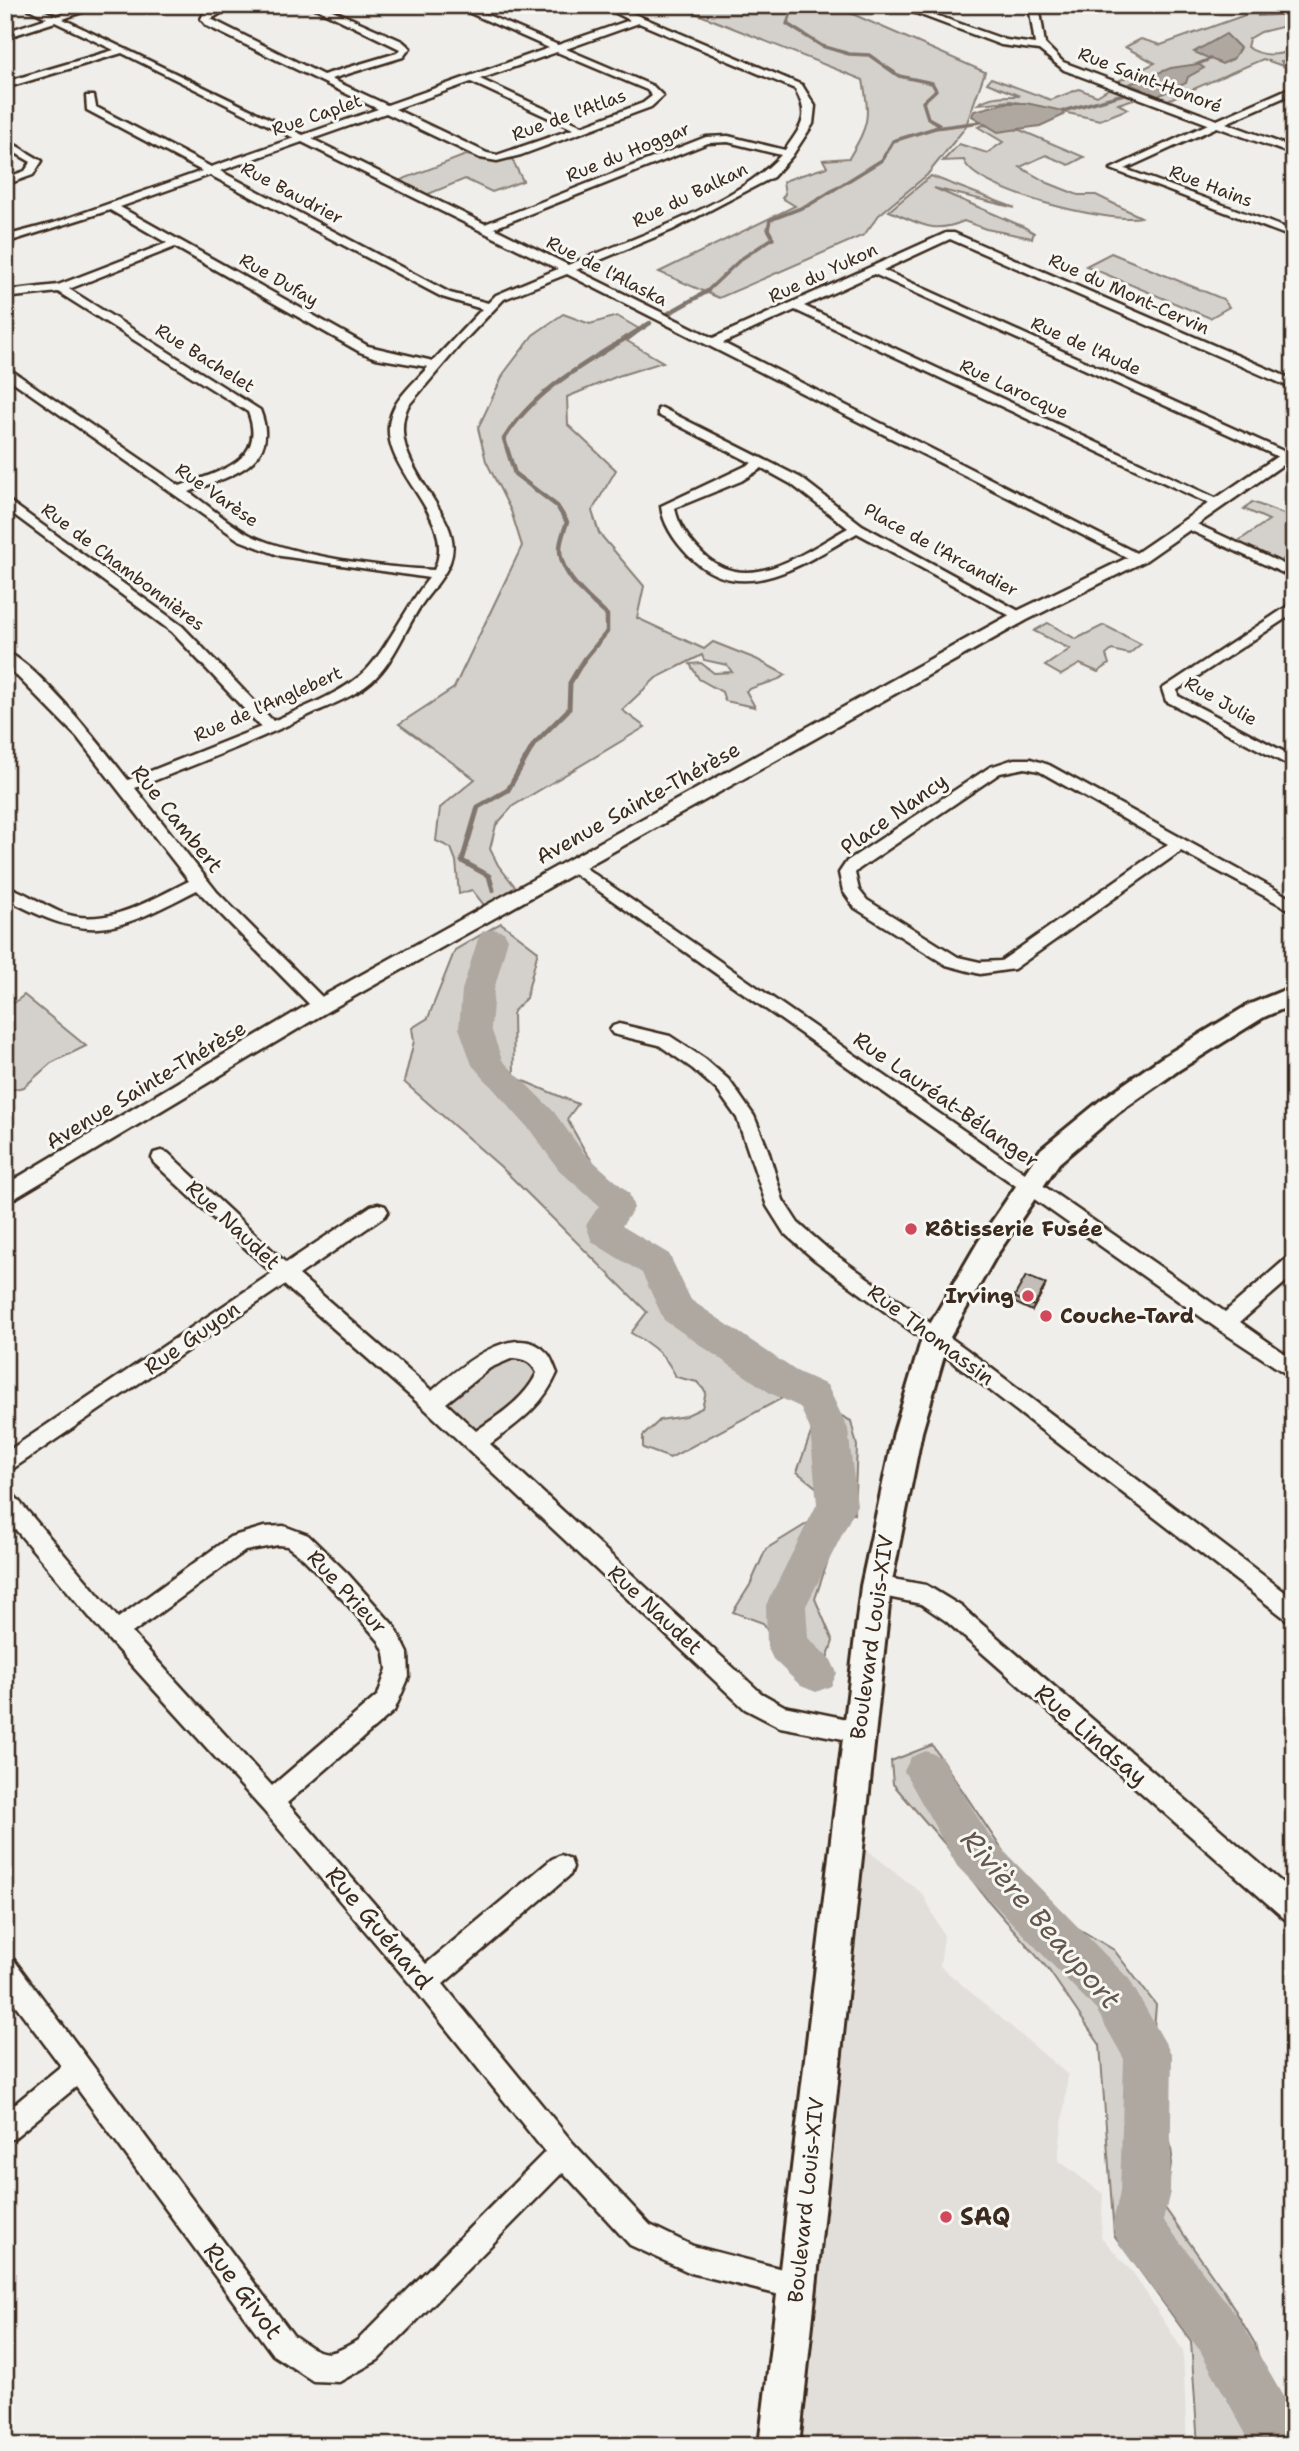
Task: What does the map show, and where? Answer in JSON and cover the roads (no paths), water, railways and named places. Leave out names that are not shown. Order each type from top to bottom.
[{"type":"main road","name":"Boulevard Louis-XIV","points":[[779,2446],[876,1586],[908,1432],[936,1338],[987,1249],[1051,1156],[1110,1105],[1170,1064],[1256,1011],[1294,994]]},
{"type":"street","name":"Rue de l'Alaska","points":[[24,5],[123,50],[485,229],[1139,558]]},
{"type":"street","points":[[5,35],[98,5]]},
{"type":"street","name":"Rue de l'Atlas","points":[[230,5],[207,15],[206,19],[210,24],[385,110],[484,156],[497,158],[647,105],[658,96],[650,88],[556,50]]},
{"type":"street","points":[[313,5],[405,48],[400,55],[323,78]]},
{"type":"street","points":[[456,5],[556,50]]},
{"type":"street","name":"Rue du Balkan","points":[[566,271],[668,228],[769,175],[788,154],[808,124],[810,106],[799,87],[604,5]]},
{"type":"street","points":[[898,5],[1003,43],[1039,47],[1036,32],[1037,10],[1034,5]]},
{"type":"street","name":"Rue Caplet","points":[[5,240],[110,206],[638,20]]},
{"type":"street","name":"Rue Saint-Honoré","points":[[1039,47],[1067,68],[1294,152]]},
{"type":"street","points":[[5,85],[123,50]]},
{"type":"street","points":[[471,79],[580,129]]},
{"type":"street","points":[[1215,123],[1294,89]]},
{"type":"street","name":"Rue Baudrier","points":[[90,98],[91,108],[446,295],[489,307]]},
{"type":"street","name":"Rue Hains","points":[[1215,123],[1116,169],[1294,235]]},
{"type":"street","name":"Rue du Hoggar","points":[[485,229],[706,140],[728,139],[788,154]]},
{"type":"street","points":[[5,142],[34,158],[37,164],[28,174],[5,182]]},
{"type":"street","name":"Rue Dufay","points":[[110,206],[364,349],[376,354],[437,365]]},
{"type":"street","name":"Rue du Yukon","points":[[711,344],[950,235]]},
{"type":"street","name":"Rue du Mont-Cervin","points":[[950,235],[1294,385]]},
{"type":"street","points":[[5,295],[60,288],[177,243]]},
{"type":"street","name":"Rue de l'Aude","points":[[872,270],[1290,453]]},
{"type":"street","name":"Rue de l'Anglebert","points":[[124,787],[271,727],[348,691],[367,678],[379,664],[418,601],[439,575],[446,559],[446,539],[400,451],[395,432],[396,418],[402,405],[500,297],[566,271]]},
{"type":"street","name":"Rue Bachelet","points":[[60,288],[254,410],[259,418],[261,440],[255,456],[180,491]]},
{"type":"street","name":"Rue Larocque","points":[[795,306],[1219,503]]},
{"type":"street","name":"Rue Varèse","points":[[5,370],[244,537],[264,547],[372,567],[439,575]]},
{"type":"street","name":"Place de l'Arcandier","points":[[662,412],[796,481],[857,528],[1021,616]]},
{"type":"street","name":"Avenue Sainte-Thérèse","points":[[5,1196],[321,1006],[1021,616],[1139,558],[1290,453]]},
{"type":"street","points":[[760,464],[736,478],[668,506],[680,536],[699,560],[712,571],[726,577],[739,578],[767,575],[857,528]]},
{"type":"street","name":"Rue de Chambonnières","points":[[5,502],[177,629],[271,727]]},
{"type":"street","points":[[1188,524],[1294,574]]},
{"type":"street","name":"Rue Julie","points":[[1294,606],[1169,689],[1171,698],[1294,763]]},
{"type":"street","name":"Rue Cambert","points":[[5,656],[32,678],[68,716],[200,882],[321,1006]]},
{"type":"street","name":"Place Nancy","points":[[1178,845],[1008,965],[994,968],[966,967],[953,961],[861,904],[847,881],[847,873],[853,865],[995,770],[1020,762],[1033,763],[1044,768],[1178,845],[1294,907]]},
{"type":"street","name":"Rue Lauréat-Bélanger","points":[[574,865],[1294,1371]]},
{"type":"street","points":[[5,891],[53,916],[79,924],[108,922],[200,882]]},
{"type":"street","name":"Rue Thomassin","points":[[619,1030],[664,1040],[699,1064],[723,1085],[745,1116],[759,1150],[774,1201],[791,1228],[822,1255],[936,1338],[1294,1612]]},
{"type":"street","name":"Rue Naudet","points":[[162,1158],[285,1273],[432,1403],[753,1701],[780,1716],[859,1731]]},
{"type":"street","name":"Rue Guyon","points":[[5,1465],[378,1211]]},
{"type":"street","points":[[1225,1323],[1294,1263]]},
{"type":"street","points":[[432,1403],[484,1361],[504,1351],[523,1350],[539,1358],[547,1373],[542,1387],[529,1402],[475,1443]]},
{"type":"street","name":"Rue Guénard","points":[[5,1501],[116,1632],[271,1802],[425,1982],[563,2153],[640,2235],[691,2259],[796,2285]]},
{"type":"street","name":"Rue Prieur","points":[[116,1632],[238,1544],[269,1536],[293,1537],[309,1549],[387,1634],[396,1649],[399,1665],[398,1681],[386,1703],[271,1802]]},
{"type":"street","name":"Rue Lindsay","points":[[876,1586],[926,1595],[954,1614],[1294,1910]]},
{"type":"street","points":[[425,1982],[561,1867]]},
{"type":"street","name":"Rue Givot","points":[[5,1969],[77,2070],[283,2345],[313,2367],[339,2368],[368,2350],[563,2153]]},
{"type":"street","points":[[5,2129],[77,2070]]},
{"type":"waterway","name":"Rivière Beauport","points":[[794,5],[787,24],[822,46],[849,54],[869,55],[899,76],[932,83],[936,90],[923,102],[928,118],[939,124],[935,128]]},
{"type":"waterway","points":[[1198,64],[1210,59]]},
{"type":"waterway","points":[[1063,111],[1124,94]]},
{"type":"waterway","points":[[935,128],[981,122]]},
{"type":"waterway","name":"Rivière Beauport","points":[[706,292],[741,259],[773,238],[768,229],[770,220],[809,205],[882,160],[893,141],[935,128]]},
{"type":"waterway","name":"Rivière Beauport","points":[[669,313],[706,292]]},
{"type":"waterway","name":"Rivière Beauport","points":[[583,661],[607,632],[607,615],[570,577],[561,559],[560,549],[567,522],[557,506],[515,474],[504,439],[533,403],[551,388],[650,323]]},
{"type":"waterway","name":"Rivière Beauport","points":[[493,890],[489,876],[462,861],[478,807],[508,790],[534,744],[569,709],[570,683],[584,659]]},
{"type":"waterway","name":"Rivière Beauport","points":[[493,939],[478,990],[475,1028],[488,1065],[542,1121],[571,1161],[617,1202],[617,1208],[603,1225],[604,1232],[656,1264],[677,1310],[783,1382],[814,1396],[829,1429],[837,1505],[786,1605],[788,1646],[816,1673]]},
{"type":"waterway","name":"Rivière Beauport","points":[[926,1771],[973,1851],[1113,1995],[1148,2055],[1145,2192],[1137,2226],[1219,2334],[1276,2437],[1274,2446]]},
{"type":"place","name":"Rôtisserie Fusée","points":[[911,1229]]},
{"type":"place","name":"Irving","points":[[1028,1296]]},
{"type":"place","name":"Couche-Tard","points":[[1046,1316]]},
{"type":"place","name":"SAQ","points":[[946,2217]]}]
